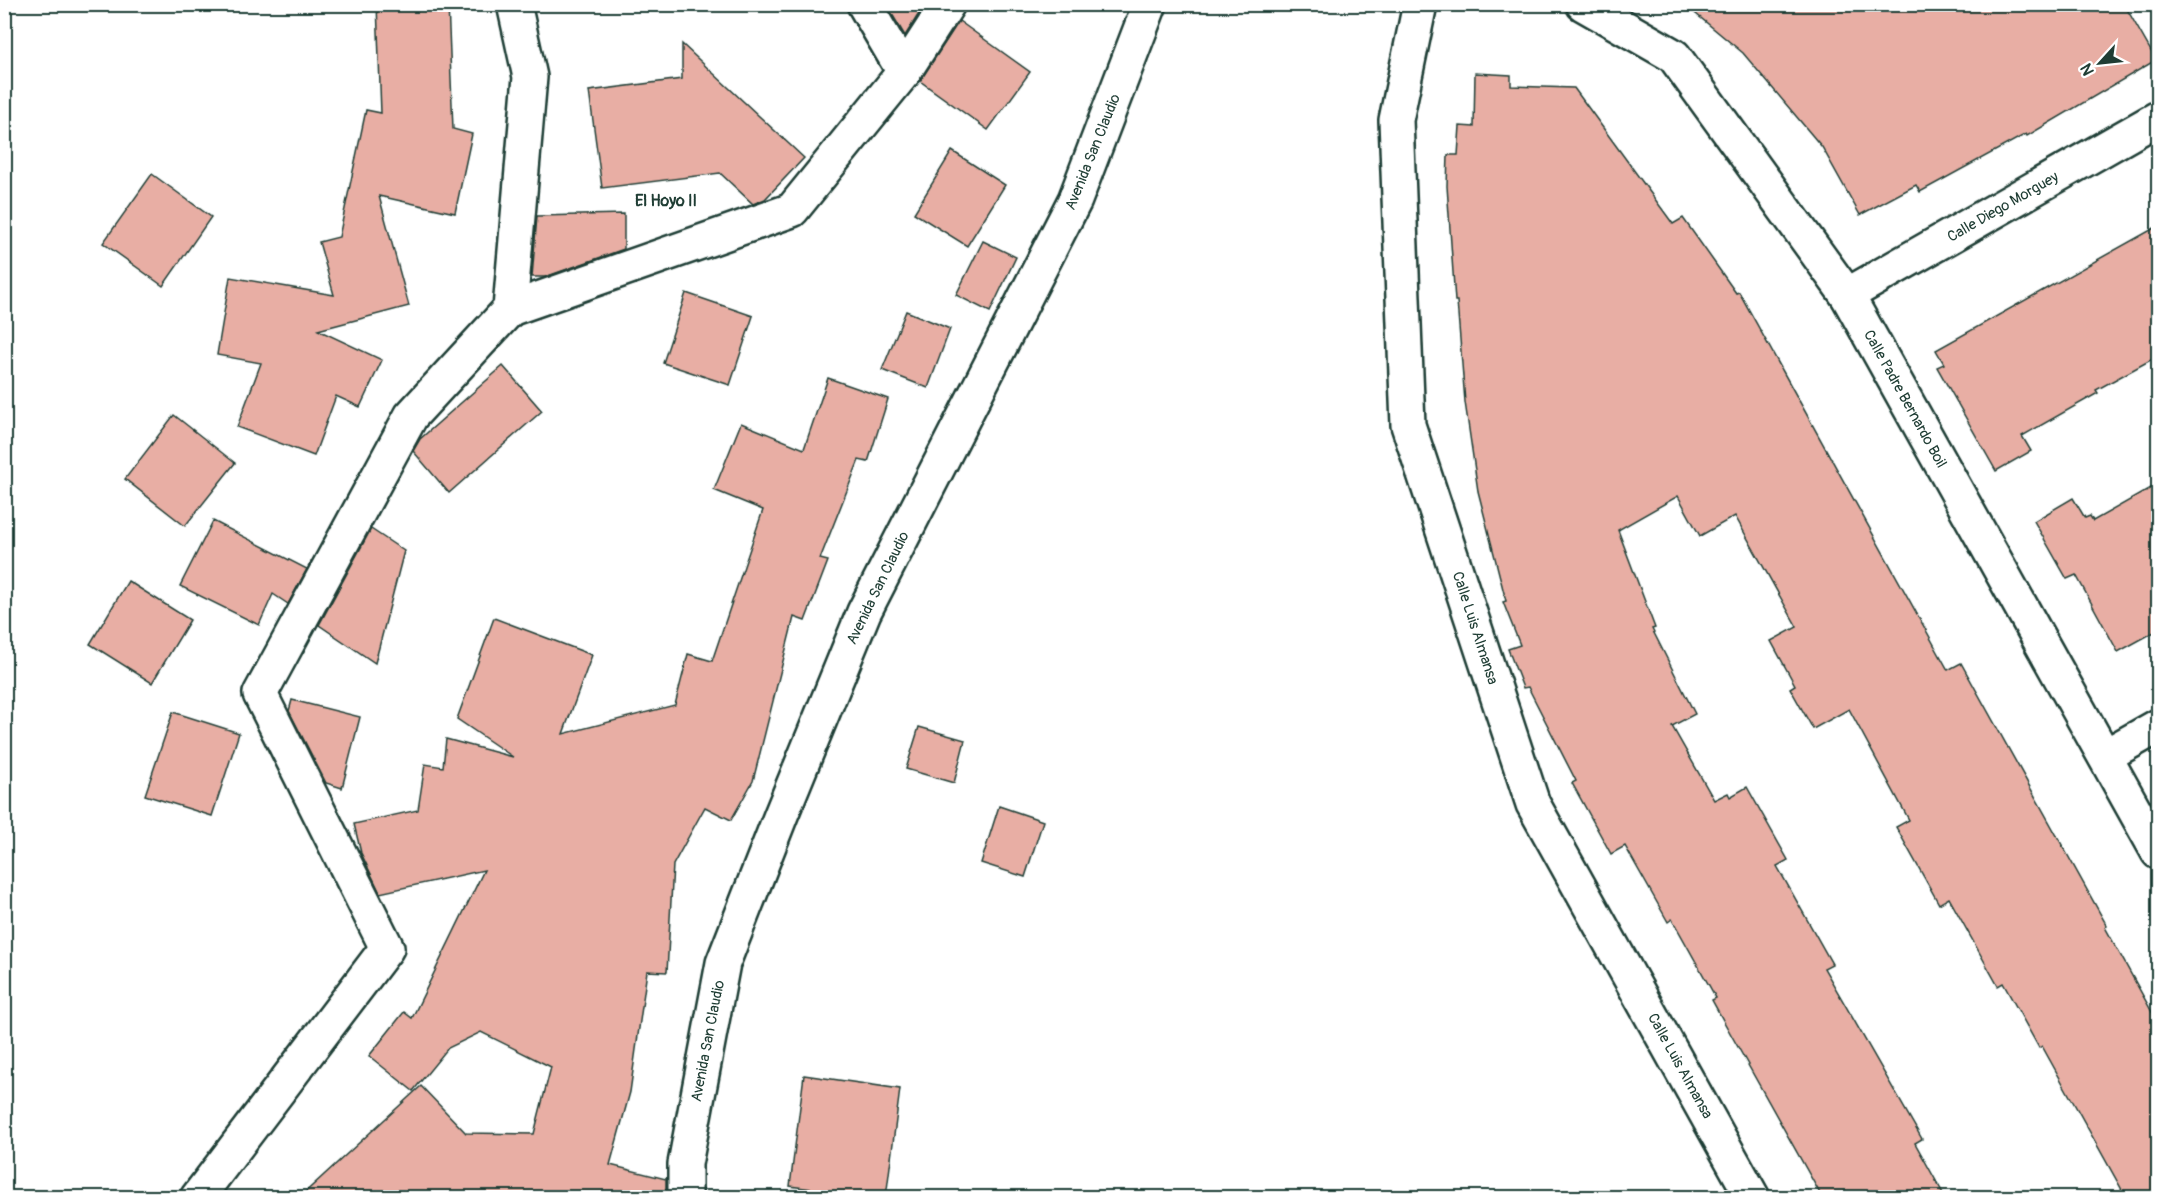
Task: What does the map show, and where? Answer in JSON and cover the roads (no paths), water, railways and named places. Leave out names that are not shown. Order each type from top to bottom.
[{"type":"street","points":[[510,309],[530,77],[514,4]]},
{"type":"street","points":[[864,4],[904,72]]},
{"type":"street","points":[[196,1197],[387,948],[260,694],[411,416],[510,309],[792,210],[904,72],[948,4]]},
{"type":"street","name":"Avenida San Claudio","points":[[685,1197],[685,1164],[723,963],[864,612],[1075,200],[1150,4]]},
{"type":"street","name":"Calle Luis Almansa","points":[[1420,4],[1396,120],[1408,425],[1533,804],[1753,1197]]},
{"type":"street","name":"Calle Padre Bernardo Boil","points":[[1583,4],[1674,56],[1847,295],[2158,852]]},
{"type":"street","name":"Calle Diego Morguey","points":[[1847,295],[2158,118]]},
{"type":"street","points":[[2105,756],[2158,726]]},
{"type":"district","name":"El Hoyo II","points":[[666,201]]}]
